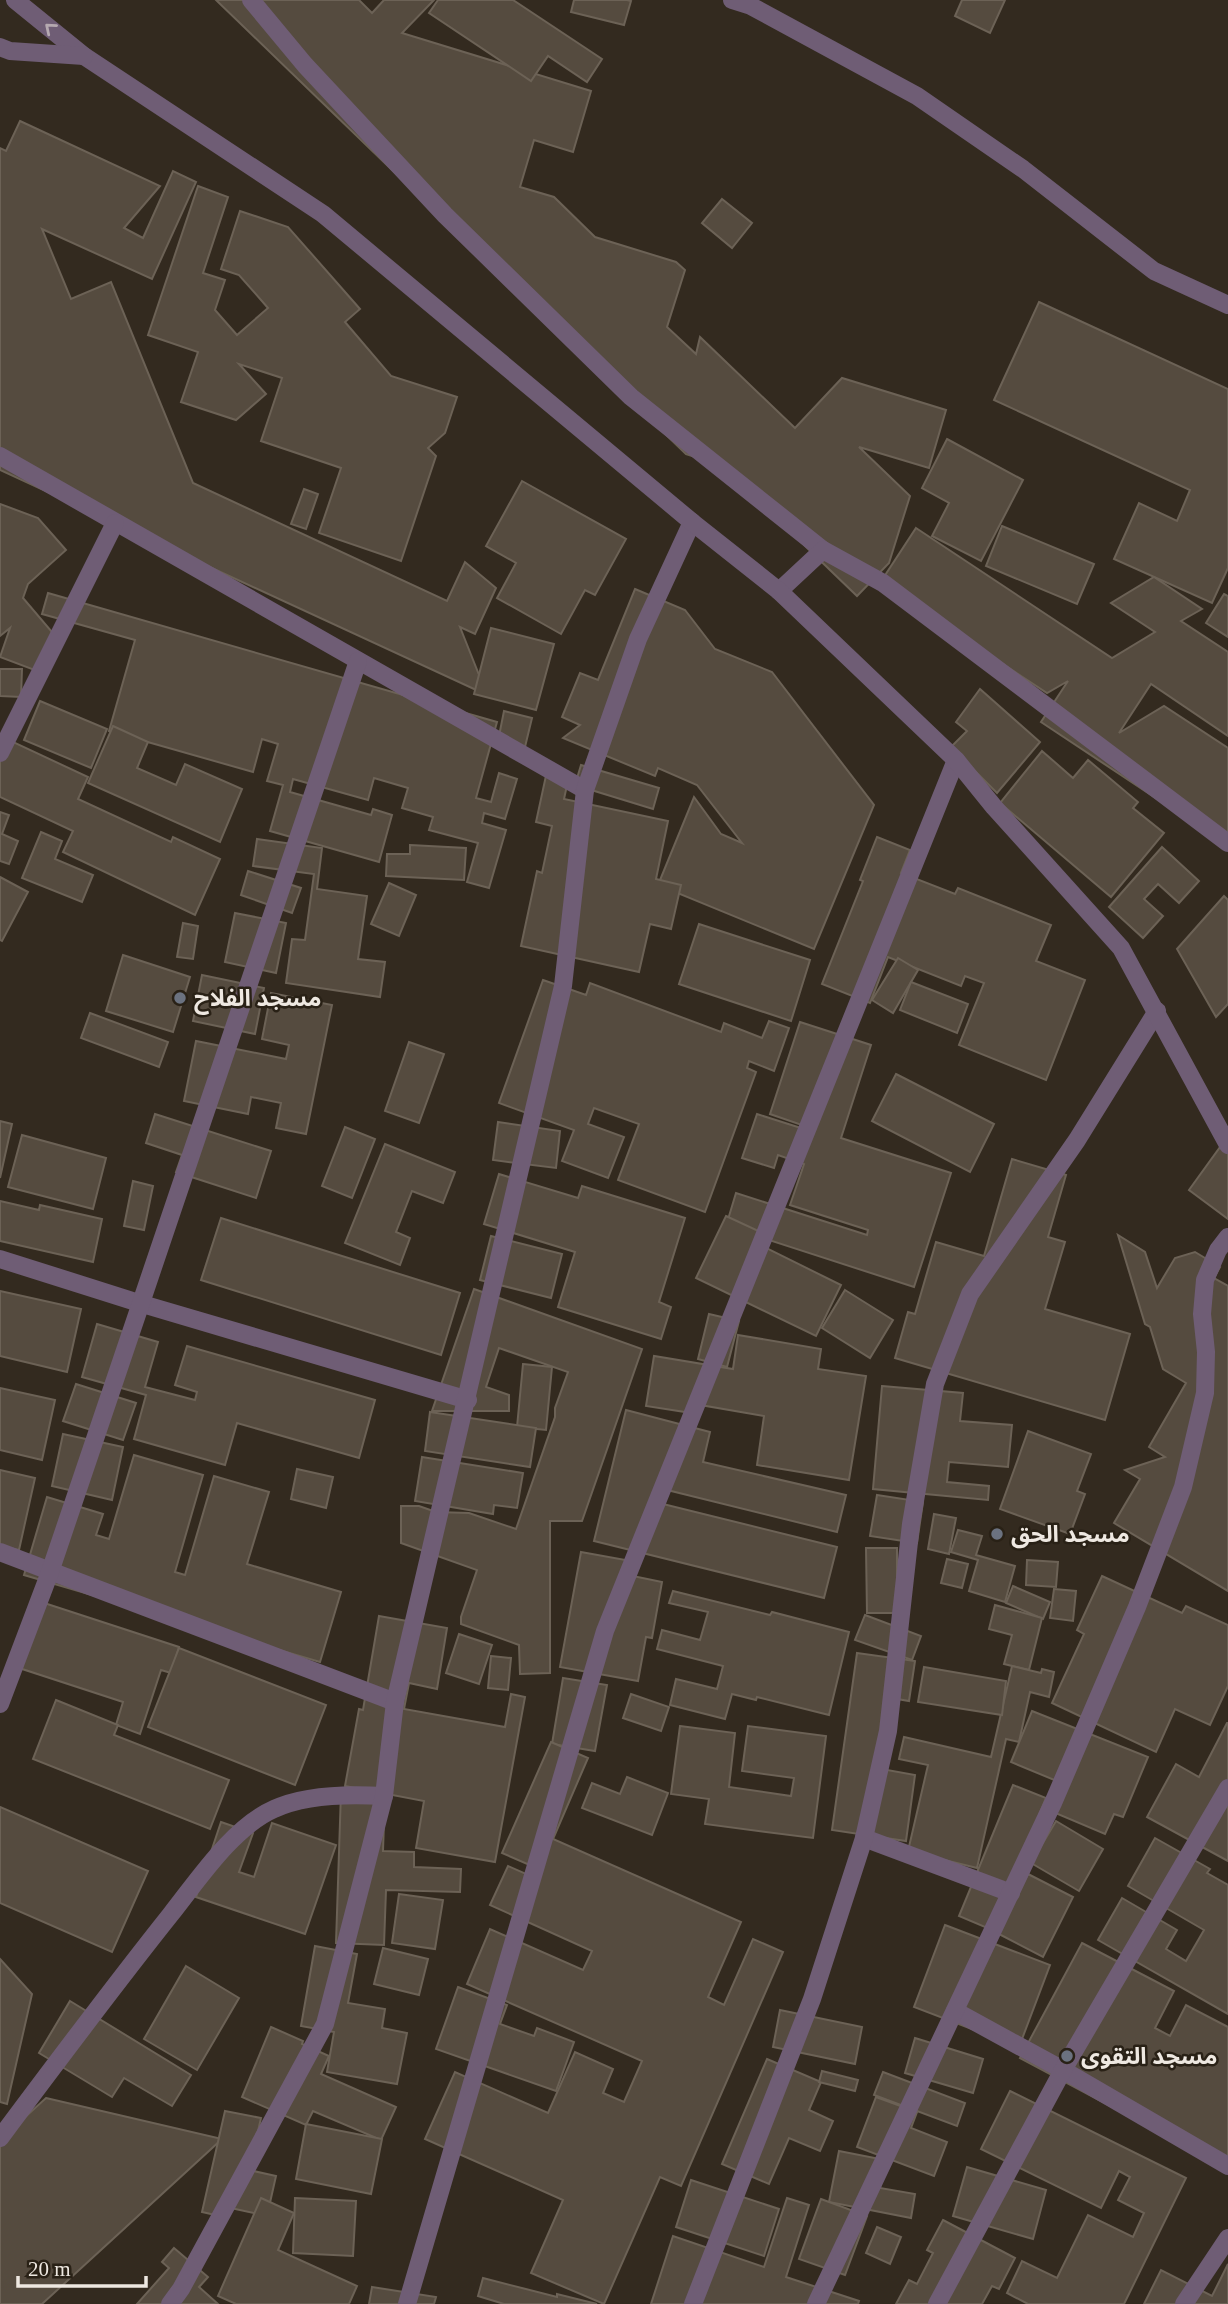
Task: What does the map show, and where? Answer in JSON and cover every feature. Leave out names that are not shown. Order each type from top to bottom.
[{"type":"street","points":[[15,0],[84,56],[323,214],[692,522],[779,591],[956,760],[994,807],[1121,948],[1228,1145]]},
{"type":"street","points":[[251,0],[305,65],[445,215],[631,397],[823,550],[883,583],[1228,843]]},
{"type":"street","points":[[732,0],[751,6],[917,96],[1023,169],[1154,271],[1228,305]]},
{"type":"street","points":[[0,47],[10,51],[84,56]]},
{"type":"street","points":[[0,456],[585,790]]},
{"type":"street","points":[[170,2304],[181,2289],[324,2024],[384,1796],[396,1702],[563,986],[585,790],[638,639],[692,522]]},
{"type":"street","points":[[0,753],[115,523]]},
{"type":"street","points":[[779,591],[823,550]]},
{"type":"street","points":[[0,1704],[50,1572],[358,661]]},
{"type":"street","points":[[407,2304],[605,1631],[956,760]]},
{"type":"street","points":[[693,2304],[812,1999],[864,1838],[887,1731],[911,1524],[935,1384],[970,1294],[1077,1140],[1157,1011]]},
{"type":"street","points":[[816,2304],[1053,1803],[1184,1487],[1205,1393],[1206,1352],[1202,1314],[1205,1280],[1218,1250],[1228,1237]]},
{"type":"street","points":[[0,1259],[468,1401]]},
{"type":"street","points":[[0,1552],[396,1702]]},
{"type":"street","points":[[937,2304],[1063,2070],[1228,1788]]},
{"type":"street","points":[[0,2138],[145,1947],[241,1831],[274,1809],[310,1799],[348,1794],[384,1796]]},
{"type":"street","points":[[864,1838],[1011,1893]]},
{"type":"street","points":[[954,2011],[1063,2070],[1228,2166]]},
{"type":"street","points":[[1184,2304],[1228,2238]]},
{"type":"building","points":[[216,0],[359,0],[372,13],[384,0],[434,0],[402,33],[591,91],[573,152],[534,140],[520,187],[554,197],[595,237],[676,262],[685,270],[667,327],[696,354],[700,337],[795,428],[842,378],[946,410],[929,468],[859,447],[910,496],[889,563],[857,596],[721,465],[686,454]]},
{"type":"building","points":[[438,0],[513,0],[602,59],[587,82],[548,56],[531,81],[429,13]]},
{"type":"building","points":[[574,0],[631,1],[624,25],[571,12]]},
{"type":"building","points":[[962,0],[1005,0],[990,33],[955,16]]},
{"type":"building","points":[[20,121],[160,186],[124,228],[143,238],[173,171],[196,182],[152,279],[42,229],[71,299],[111,282],[193,483],[447,601],[465,562],[496,588],[475,634],[460,627],[487,695],[0,470],[0,148],[6,151]]},
{"type":"building","points":[[198,186],[228,197],[203,273],[225,280],[215,310],[237,335],[268,308],[239,275],[221,269],[240,211],[288,227],[360,309],[345,322],[391,376],[457,397],[445,433],[428,448],[436,456],[401,561],[319,533],[341,468],[261,441],[282,378],[239,364],[266,394],[236,420],[181,402],[198,352],[148,335]]},
{"type":"building","points":[[722,199],[752,223],[732,248],[702,223]]},
{"type":"building","points":[[1039,302],[1228,389],[1228,568],[1212,603],[1114,559],[1139,503],[1177,521],[1190,490],[994,400]]},
{"type":"building","points":[[947,439],[1023,480],[981,561],[932,536],[949,503],[922,488]]},
{"type":"building","points":[[522,481],[626,539],[595,595],[585,590],[561,634],[497,598],[516,563],[486,546]]},
{"type":"building","points":[[304,489],[318,494],[306,529],[291,524]]},
{"type":"building","points":[[0,504],[38,518],[66,550],[28,584],[23,598],[52,632],[45,674],[0,657],[10,628],[0,636]]},
{"type":"building","points":[[1002,526],[1094,564],[1077,604],[986,566]]},
{"type":"building","points":[[916,528],[1112,658],[1155,632],[1111,603],[1154,577],[1202,609],[1181,621],[1228,652],[1228,736],[1151,684],[1119,733],[1164,706],[1228,748],[1228,846],[1041,722],[1068,681],[1047,693],[880,583]]},
{"type":"building","points":[[635,589],[685,610],[715,649],[772,672],[874,805],[814,949],[658,885],[694,797],[721,834],[742,843],[697,785],[658,768],[655,776],[563,738],[580,725],[562,717],[580,673],[598,680]]},
{"type":"building","points":[[48,593],[497,722],[476,798],[491,802],[499,773],[517,779],[505,819],[484,813],[482,823],[506,830],[489,888],[467,882],[478,843],[429,830],[433,817],[402,808],[408,788],[374,778],[368,800],[293,779],[290,792],[371,815],[373,809],[392,815],[379,862],[270,831],[283,785],[267,781],[278,744],[262,739],[253,772],[109,731],[135,640],[42,614]]},
{"type":"building","points":[[1224,594],[1228,596],[1228,637],[1206,623]]},
{"type":"building","points":[[491,628],[554,644],[536,710],[474,694]]},
{"type":"building","points":[[0,669],[22,669],[21,697],[0,696]]},
{"type":"building","points":[[980,689],[1040,742],[997,793],[951,747],[967,731],[956,722]]},
{"type":"building","points":[[40,701],[107,729],[91,768],[24,740]]},
{"type":"building","points":[[504,711],[532,718],[524,751],[497,746]]},
{"type":"building","points":[[113,726],[148,742],[137,768],[176,785],[185,764],[242,789],[220,842],[88,783]]},
{"type":"building","points":[[0,736],[88,777],[78,799],[171,842],[173,837],[220,859],[195,915],[63,852],[73,831],[0,797]]},
{"type":"building","points":[[1042,751],[1073,778],[1088,760],[1138,802],[1133,808],[1164,833],[1111,897],[1000,803]]},
{"type":"building","points":[[581,765],[659,788],[653,809],[575,785]]},
{"type":"building","points":[[547,771],[569,776],[564,799],[668,821],[656,879],[681,885],[671,929],[650,924],[639,972],[521,946],[537,871],[542,873],[552,826],[536,822]]},
{"type":"building","points":[[0,812],[9,815],[2,834],[18,841],[9,864],[0,861]]},
{"type":"building","points":[[41,832],[62,841],[55,859],[93,875],[82,902],[22,878]]},
{"type":"building","points":[[877,837],[910,850],[901,873],[955,894],[958,888],[1051,925],[1036,961],[1085,980],[1046,1080],[959,1045],[984,983],[965,976],[961,986],[888,957],[870,1003],[822,984],[863,881],[860,880]]},
{"type":"building","points":[[257,839],[322,848],[317,889],[367,896],[358,959],[385,962],[380,997],[286,983],[292,939],[305,940],[314,874],[253,866]]},
{"type":"building","points":[[410,845],[466,848],[464,880],[386,876],[387,854],[410,854]]},
{"type":"building","points":[[1162,847],[1199,881],[1179,903],[1158,884],[1144,899],[1163,916],[1143,938],[1109,907]]},
{"type":"building","points":[[248,871],[301,888],[292,913],[241,895]]},
{"type":"building","points":[[0,877],[28,892],[2,941],[0,940]]},
{"type":"building","points":[[389,883],[416,895],[399,936],[371,924]]},
{"type":"building","points":[[1224,896],[1228,900],[1228,1004],[1216,1017],[1177,949]]},
{"type":"building","points":[[235,913],[286,923],[276,973],[225,962]]},
{"type":"building","points":[[183,923],[198,926],[193,959],[177,957]]},
{"type":"building","points":[[699,924],[810,960],[791,1021],[679,984]]},
{"type":"building","points":[[123,955],[190,977],[173,1032],[106,1011]]},
{"type":"building","points":[[898,958],[918,970],[893,1013],[872,1000]]},
{"type":"building","points":[[202,975],[264,988],[255,1034],[193,1021]]},
{"type":"building","points":[[543,980],[586,995],[590,983],[721,1032],[724,1023],[762,1038],[769,1021],[789,1028],[774,1071],[749,1061],[747,1068],[756,1072],[705,1212],[618,1180],[639,1124],[594,1108],[588,1124],[624,1137],[608,1178],[562,1161],[574,1130],[499,1103]]},
{"type":"building","points":[[911,982],[968,1004],[957,1033],[900,1010]]},
{"type":"building","points":[[271,993],[332,1005],[306,1134],[276,1128],[281,1103],[251,1097],[248,1114],[184,1101],[196,1041],[286,1059],[289,1045],[262,1039]]},
{"type":"building","points":[[90,1013],[168,1042],[159,1067],[81,1038]]},
{"type":"building","points":[[800,1022],[871,1045],[841,1138],[951,1173],[914,1287],[726,1226],[736,1193],[867,1235],[868,1230],[790,1205],[804,1164],[778,1155],[774,1168],[742,1158],[757,1114],[804,1129],[805,1126],[770,1114]]},
{"type":"building","points":[[409,1042],[444,1054],[419,1123],[385,1111]]},
{"type":"building","points":[[896,1074],[994,1124],[970,1172],[872,1121]]},
{"type":"building","points":[[155,1114],[271,1151],[256,1198],[176,1172],[182,1155],[146,1143]]},
{"type":"building","points":[[0,1121],[12,1124],[0,1178]]},
{"type":"building","points":[[498,1122],[560,1131],[556,1168],[493,1160]]},
{"type":"building","points":[[345,1127],[375,1139],[352,1198],[322,1186]]},
{"type":"building","points":[[22,1135],[106,1158],[93,1209],[8,1187]]},
{"type":"building","points":[[1228,1136],[1228,1219],[1189,1190]]},
{"type":"building","points":[[385,1144],[455,1172],[443,1203],[412,1191],[396,1232],[410,1238],[400,1265],[345,1243]]},
{"type":"building","points":[[1012,1159],[1066,1175],[1048,1237],[1065,1242],[1045,1309],[1130,1334],[1105,1420],[895,1358],[908,1312],[915,1314],[936,1242],[984,1256]]},
{"type":"building","points":[[499,1174],[578,1198],[582,1186],[685,1218],[659,1302],[671,1307],[661,1339],[558,1307],[575,1252],[484,1224]]},
{"type":"building","points":[[133,1181],[153,1186],[144,1230],[124,1226]]},
{"type":"building","points":[[0,1201],[39,1210],[40,1205],[102,1219],[93,1262],[0,1241]]},
{"type":"building","points":[[726,1216],[767,1235],[762,1246],[841,1285],[816,1336],[696,1278]]},
{"type":"building","points":[[221,1218],[460,1293],[441,1355],[201,1280]]},
{"type":"building","points":[[1118,1235],[1145,1252],[1157,1288],[1175,1258],[1195,1252],[1220,1267],[1214,1278],[1228,1286],[1228,1591],[1114,1523],[1140,1479],[1125,1470],[1165,1457],[1149,1447],[1186,1383],[1163,1369],[1150,1327],[1145,1324]]},
{"type":"building","points":[[491,1236],[562,1254],[551,1298],[480,1280]]},
{"type":"building","points":[[474,1289],[642,1349],[582,1521],[550,1521],[550,1673],[520,1674],[519,1645],[461,1624],[477,1570],[401,1543],[401,1506],[419,1506],[436,1512],[469,1513],[516,1529],[568,1372],[499,1348],[486,1387],[509,1395],[509,1411],[432,1411]]},
{"type":"building","points":[[845,1290],[893,1320],[870,1358],[822,1328]]},
{"type":"building","points":[[0,1291],[81,1309],[67,1372],[0,1356]]},
{"type":"building","points":[[709,1314],[739,1321],[727,1367],[698,1359]]},
{"type":"building","points":[[97,1324],[158,1342],[145,1387],[195,1400],[197,1392],[175,1385],[187,1346],[375,1400],[359,1458],[237,1423],[225,1465],[134,1439],[146,1395],[82,1377]]},
{"type":"building","points":[[738,1335],[821,1349],[818,1369],[866,1376],[849,1480],[757,1465],[764,1416],[700,1405],[698,1414],[646,1406],[654,1356],[733,1369]]},
{"type":"building","points":[[523,1364],[552,1367],[546,1430],[517,1427]]},
{"type":"building","points":[[76,1384],[136,1403],[123,1440],[63,1421]]},
{"type":"building","points":[[882,1386],[963,1393],[960,1421],[1012,1425],[1008,1467],[949,1462],[947,1482],[989,1486],[988,1500],[873,1489]]},
{"type":"building","points":[[0,1388],[55,1400],[42,1460],[0,1450]]},
{"type":"building","points":[[626,1410],[710,1432],[703,1462],[846,1495],[837,1532],[663,1489],[659,1503],[837,1547],[824,1598],[594,1541]]},
{"type":"building","points":[[430,1412],[536,1428],[530,1467],[425,1451]]},
{"type":"building","points":[[1028,1431],[1091,1454],[1077,1491],[1085,1494],[1070,1534],[1000,1509]]},
{"type":"building","points":[[63,1434],[123,1447],[112,1500],[52,1486]]},
{"type":"building","points":[[134,1455],[203,1475],[175,1572],[185,1575],[214,1476],[269,1492],[247,1564],[341,1592],[320,1662],[24,1575],[47,1497],[103,1514],[96,1535],[109,1539]]},
{"type":"building","points":[[422,1457],[523,1473],[517,1508],[494,1505],[493,1514],[415,1501]]},
{"type":"building","points":[[297,1469],[333,1477],[326,1508],[291,1499]]},
{"type":"building","points":[[0,1470],[35,1478],[19,1550],[0,1546]]},
{"type":"building","points":[[877,1495],[923,1502],[917,1543],[870,1536]]},
{"type":"building","points":[[934,1514],[956,1518],[949,1554],[928,1549]]},
{"type":"building","points":[[958,1530],[982,1536],[976,1555],[1015,1566],[1005,1602],[969,1591],[978,1560],[951,1552]]},
{"type":"building","points":[[866,1548],[897,1548],[897,1577],[906,1613],[867,1613]]},
{"type":"building","points":[[581,1552],[631,1561],[628,1575],[662,1582],[652,1638],[646,1637],[638,1681],[560,1667]]},
{"type":"building","points":[[947,1559],[968,1564],[962,1588],[941,1583]]},
{"type":"building","points":[[1027,1560],[1058,1562],[1056,1587],[1026,1585]]},
{"type":"building","points":[[1102,1576],[1182,1613],[1186,1606],[1228,1625],[1228,1686],[1210,1725],[1175,1709],[1156,1752],[1052,1703],[1084,1634],[1077,1630]]},
{"type":"building","points":[[1013,1586],[1050,1602],[1043,1619],[1006,1603]]},
{"type":"building","points":[[1054,1589],[1076,1591],[1073,1621],[1050,1618]]},
{"type":"building","points":[[673,1591],[849,1632],[829,1715],[757,1697],[756,1700],[732,1694],[725,1719],[670,1705],[676,1679],[717,1689],[723,1666],[657,1649],[662,1630],[700,1640],[708,1612],[669,1603]]},
{"type":"building","points":[[35,1600],[179,1647],[171,1673],[161,1670],[140,1734],[116,1725],[123,1702],[13,1666]]},
{"type":"building","points":[[995,1605],[1042,1618],[1029,1670],[1004,1664],[1012,1635],[989,1629]]},
{"type":"building","points":[[865,1615],[921,1636],[912,1660],[855,1640]]},
{"type":"building","points":[[379,1616],[447,1628],[437,1689],[409,1683],[404,1709],[505,1727],[511,1694],[525,1697],[495,1862],[416,1848],[424,1801],[345,1786],[359,1709],[363,1710]]},
{"type":"building","points":[[459,1634],[492,1645],[479,1684],[446,1673]]},
{"type":"building","points":[[179,1648],[326,1705],[295,1785],[148,1727]]},
{"type":"building","points":[[857,1653],[915,1661],[909,1701],[897,1699],[887,1770],[915,1775],[906,1841],[832,1830]]},
{"type":"building","points":[[491,1656],[511,1658],[508,1690],[488,1688]]},
{"type":"building","points":[[1012,1666],[1041,1673],[1042,1669],[1054,1672],[1049,1697],[1030,1692],[1019,1742],[1006,1739],[977,1868],[908,1851],[928,1765],[899,1759],[904,1737],[991,1757]]},
{"type":"building","points":[[924,1667],[1006,1681],[1002,1715],[918,1702]]},
{"type":"building","points":[[563,1678],[607,1685],[595,1751],[552,1744]]},
{"type":"building","points":[[631,1694],[669,1707],[661,1731],[623,1718]]},
{"type":"building","points":[[56,1700],[118,1725],[114,1735],[229,1780],[210,1829],[33,1759]]},
{"type":"building","points":[[1032,1711],[1148,1757],[1123,1817],[1114,1814],[1105,1834],[1053,1812],[1064,1784],[1011,1762]]},
{"type":"building","points":[[1227,1723],[1228,1861],[1147,1817],[1176,1764],[1199,1777]]},
{"type":"building","points":[[680,1726],[735,1733],[729,1787],[791,1796],[794,1778],[742,1771],[748,1726],[826,1736],[813,1838],[705,1824],[709,1799],[671,1794]]},
{"type":"building","points":[[551,1742],[588,1758],[553,1839],[741,1922],[708,1997],[724,2005],[753,1939],[783,1952],[681,2186],[660,2177],[604,2304],[531,2273],[563,2200],[425,2139],[455,2072],[548,2113],[575,2052],[613,2069],[603,2093],[624,2102],[642,2061],[467,1984],[490,1929],[583,1970],[592,1951],[490,1905],[508,1866],[535,1878],[539,1869],[502,1853]]},
{"type":"building","points":[[627,1777],[668,1793],[652,1835],[582,1808],[592,1783],[620,1794]]},
{"type":"building","points":[[1013,1785],[1046,1798],[992,1930],[959,1916]]},
{"type":"building","points":[[341,1792],[385,1794],[383,1851],[414,1852],[414,1867],[461,1869],[460,1892],[386,1890],[384,1945],[336,1943]]},
{"type":"building","points":[[0,1807],[148,1871],[112,1952],[0,1903]]},
{"type":"building","points":[[1056,1821],[1103,1849],[1079,1891],[1031,1863]]},
{"type":"building","points":[[221,1822],[253,1833],[239,1872],[254,1877],[272,1823],[336,1845],[305,1934],[196,1897]]},
{"type":"building","points":[[1155,1838],[1210,1869],[1207,1873],[1228,1885],[1228,2014],[1098,1940],[1122,1898],[1177,1930],[1166,1949],[1186,1961],[1204,1930],[1128,1886]]},
{"type":"building","points":[[1028,1874],[1073,1897],[1043,1957],[997,1933]]},
{"type":"building","points":[[399,1894],[443,1900],[435,1949],[392,1943]]},
{"type":"building","points":[[945,1925],[1050,1965],[1019,2047],[914,2007]]},
{"type":"building","points":[[1082,1943],[1174,1991],[1155,2028],[1170,2036],[1186,2005],[1228,2027],[1228,2160],[1225,2167],[1020,2058]]},
{"type":"building","points":[[315,1946],[357,1954],[348,2003],[385,2009],[382,2028],[407,2033],[397,2084],[327,2072],[334,2032],[301,2026]]},
{"type":"building","points":[[383,1948],[428,1959],[419,1995],[374,1984]]},
{"type":"building","points":[[0,1959],[32,1994],[7,2104],[0,2102]]},
{"type":"building","points":[[186,1966],[239,1998],[197,2070],[144,2039]]},
{"type":"building","points":[[458,1987],[507,2005],[500,2024],[534,2036],[537,2028],[574,2042],[556,2091],[436,2049]]},
{"type":"building","points":[[70,2001],[191,2075],[172,2106],[124,2078],[112,2097],[39,2053]]},
{"type":"building","points":[[780,2010],[862,2027],[855,2064],[773,2047]]},
{"type":"building","points":[[271,2027],[329,2056],[321,2074],[396,2107],[381,2140],[313,2111],[306,2125],[242,2097]]},
{"type":"building","points":[[915,2038],[983,2059],[973,2093],[905,2073]]},
{"type":"building","points":[[767,2059],[821,2082],[809,2110],[833,2121],[820,2151],[789,2138],[769,2184],[722,2164]]},
{"type":"building","points":[[822,2071],[858,2080],[855,2091],[819,2082]]},
{"type":"building","points":[[883,2072],[965,2103],[957,2126],[874,2095]]},
{"type":"building","points":[[1010,2091],[1186,2178],[1124,2304],[1028,2304],[1007,2293],[1022,2261],[1057,2278],[1088,2215],[1133,2237],[1144,2213],[1118,2200],[1130,2177],[1119,2171],[1101,2208],[981,2149]]},
{"type":"building","points":[[876,2097],[917,2112],[911,2128],[947,2142],[934,2176],[857,2147]]},
{"type":"building","points":[[46,2098],[222,2139],[42,2304],[0,2304],[0,2140]]},
{"type":"building","points":[[225,2111],[261,2118],[249,2170],[276,2176],[267,2216],[226,2207],[224,2217],[202,2212]]},
{"type":"building","points":[[306,2124],[382,2139],[371,2194],[296,2179]]},
{"type":"building","points":[[839,2151],[885,2160],[880,2188],[915,2194],[911,2218],[829,2202]]},
{"type":"building","points":[[967,2167],[1046,2190],[1033,2239],[953,2216]]},
{"type":"building","points":[[691,2180],[779,2209],[764,2256],[676,2227]]},
{"type":"building","points":[[261,2198],[294,2213],[278,2250],[357,2286],[349,2304],[236,2304],[218,2296]]},
{"type":"building","points":[[295,2198],[356,2201],[353,2256],[293,2253]]},
{"type":"building","points":[[787,2198],[809,2205],[786,2277],[859,2301],[858,2304],[651,2304],[673,2236],[764,2267]]},
{"type":"building","points":[[821,2199],[867,2216],[845,2275],[799,2259]]},
{"type":"building","points":[[943,2220],[1015,2258],[999,2289],[992,2286],[982,2304],[896,2304],[909,2280],[917,2284],[933,2253],[927,2250]]},
{"type":"building","points":[[877,2227],[901,2237],[890,2264],[866,2253]]},
{"type":"building","points":[[174,2248],[208,2277],[199,2287],[218,2304],[137,2304],[169,2268],[162,2262]]},
{"type":"building","points":[[1228,2264],[1228,2304],[1144,2304],[1161,2270],[1212,2296]]},
{"type":"building","points":[[483,2278],[597,2304],[504,2304],[478,2296]]},
{"type":"building","points":[[372,2287],[436,2297],[434,2304],[369,2304]]},
{"type":"place","name":"مسجد الفلاح","points":[[180,998]]},
{"type":"place","name":"مسجد الحق","points":[[997,1534]]},
{"type":"place","name":"مسجد التقوى","points":[[1067,2056]]}]
